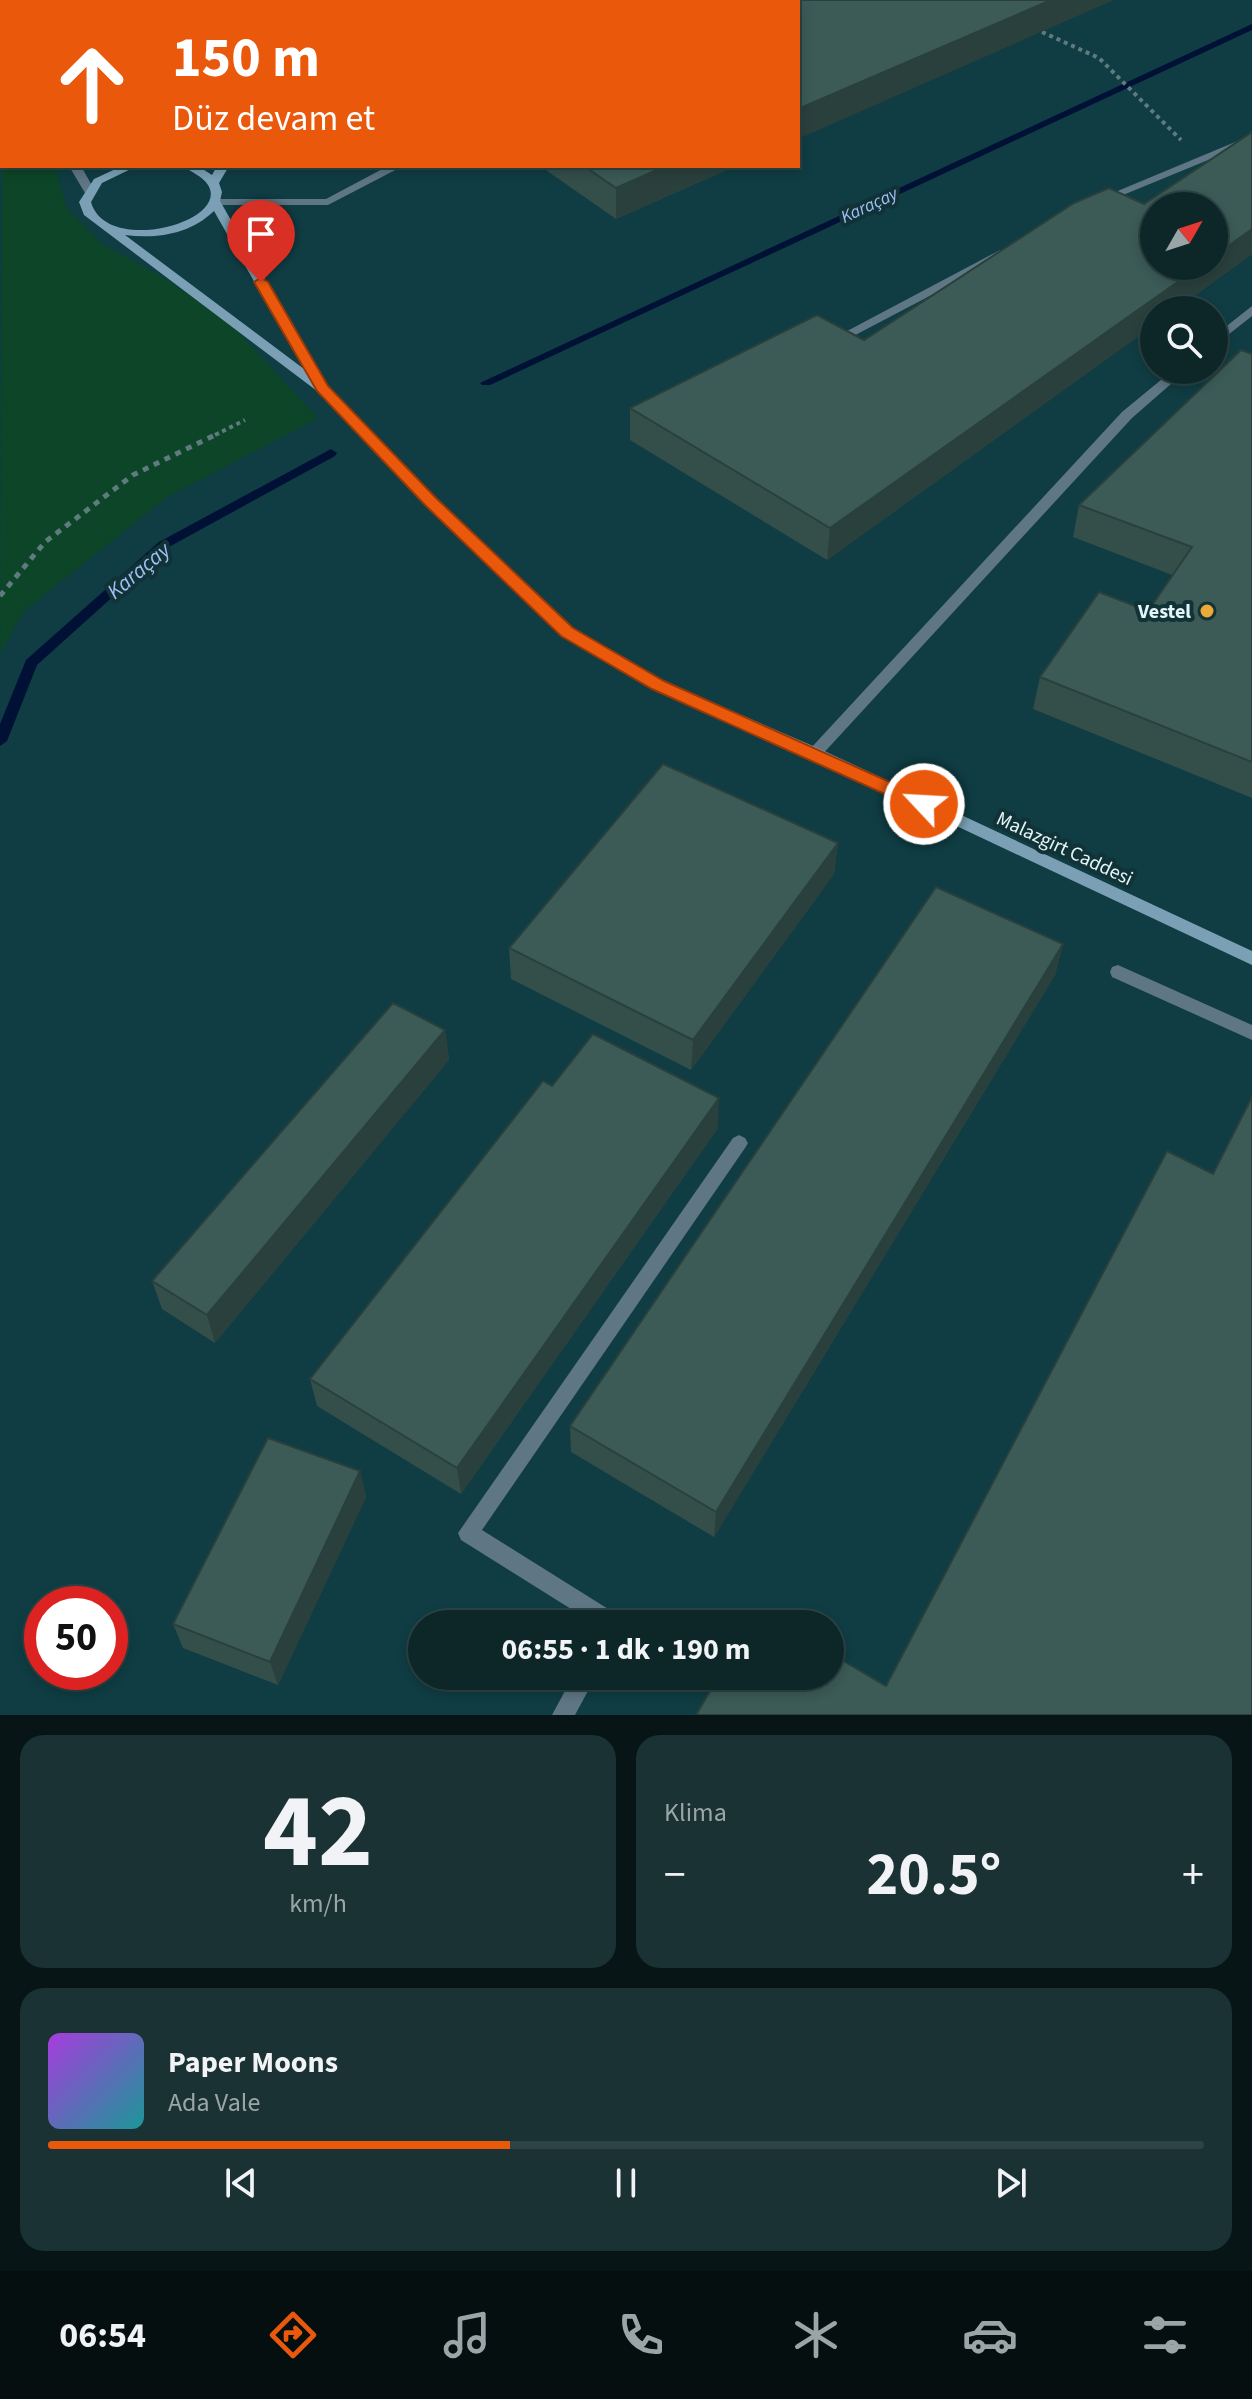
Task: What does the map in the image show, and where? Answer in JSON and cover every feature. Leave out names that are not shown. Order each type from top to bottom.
[{"type":"main road","points":[[127,168],[98,181],[89,191],[85,202],[88,213],[322,388]]},
{"type":"main road","points":[[112,229],[152,233],[174,230],[199,218],[215,202],[218,191],[214,181],[192,168]]},
{"type":"main road","points":[[214,181],[222,168]]},
{"type":"main road","points":[[215,202],[322,388]]},
{"type":"main road","name":"Malazgirt Caddesi","points":[[322,388],[430,502],[567,632],[658,685],[815,753],[1252,958]]},
{"type":"street","points":[[1096,203],[1252,138]]},
{"type":"street","points":[[76,168],[89,191]]},
{"type":"street","points":[[215,202],[328,202],[393,168]]},
{"type":"street","points":[[838,339],[1014,246]]},
{"type":"street","points":[[1228,330],[1252,310]]},
{"type":"street","points":[[815,753],[1127,415],[1164,384]]},
{"type":"street","points":[[1118,972],[1252,1033]]},
{"type":"street","points":[[592,1610],[468,1533],[739,1143]]},
{"type":"street","points":[[563,1715],[577,1690]]},
{"type":"path","points":[[1042,32],[1099,58],[1183,142]]},
{"type":"path","points":[[0,596],[45,542],[133,475],[245,420]]},
{"type":"shaded area","points":[[800,0],[1252,0],[1252,1715],[0,1715],[0,168],[800,168]]},
{"type":"green space","points":[[2,168],[56,168],[67,209],[102,244],[156,273],[226,319],[318,418],[166,498],[24,611],[0,654]]},
{"type":"building","points":[[800,0],[1051,0],[800,108]]},
{"type":"building","points":[[1252,132],[1252,229],[1228,246],[1228,192],[1162,192]]},
{"type":"building","points":[[587,168],[661,168],[616,188]]},
{"type":"building","points":[[1109,188],[1140,202],[1140,280],[1180,280],[1158,296],[1140,296],[1140,308],[830,528],[630,408],[817,315],[864,340],[1074,203]]},
{"type":"building","points":[[1241,350],[1252,354],[1252,762],[1040,677],[1099,592],[1148,611],[1192,547],[1079,505],[1205,384],[1228,384],[1228,362]]},
{"type":"building","points":[[663,764],[838,843],[693,1040],[509,948]]},
{"type":"building","points":[[936,887],[1063,944],[716,1512],[570,1426]]},
{"type":"building","points":[[393,1003],[445,1030],[207,1315],[152,1281]]},
{"type":"building","points":[[593,1034],[719,1098],[457,1468],[310,1379],[543,1081],[552,1086]]},
{"type":"building","points":[[1252,1097],[1252,1715],[696,1715],[711,1690],[844,1690],[844,1661],[886,1686],[1167,1151],[1213,1174]]},
{"type":"building","points":[[268,1438],[360,1471],[270,1662],[173,1624]]},
{"type":"waterway","name":"Karaçay","points":[[486,383],[1252,27]]},
{"type":"waterway","name":"Karaçay","points":[[0,741],[31,663],[163,545],[331,453]]},
{"type":"place","name":"Vestel","points":[[1207,611]]},
{"type":"route","points":[[261,282],[322,388],[430,502],[567,632],[658,685],[924,804]]}]
